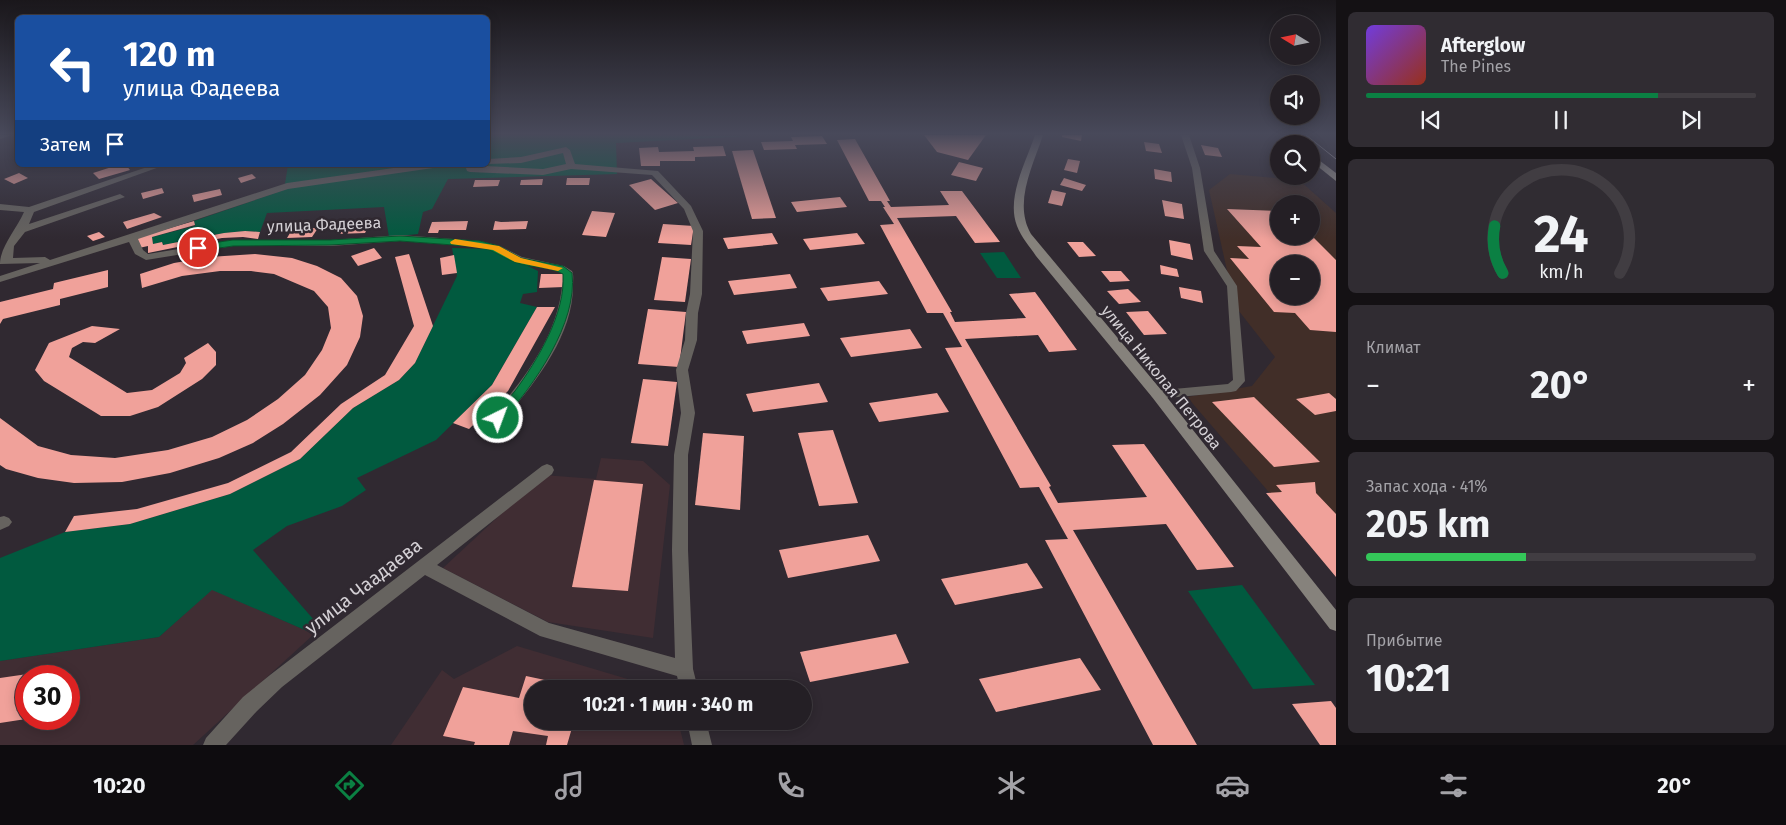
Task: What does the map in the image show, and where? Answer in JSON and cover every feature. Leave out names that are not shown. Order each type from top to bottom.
[{"type":"main road","name":"улица Николая Петрова","points":[[1028,170],[1018,211],[1021,225],[1040,254],[1157,394],[1336,623]]},
{"type":"street","points":[[0,207],[30,210],[147,170]]},
{"type":"street","points":[[0,279],[55,260],[132,238],[287,186],[400,170]]},
{"type":"street","points":[[472,170],[534,172],[548,170]]},
{"type":"street","points":[[616,170],[655,173],[688,208],[698,231],[696,294],[692,313],[691,340],[682,370],[688,414],[680,455],[680,550],[684,669],[687,680]]},
{"type":"street","points":[[1157,394],[1231,388],[1238,382],[1232,286],[1209,251],[1196,170]]},
{"type":"street","points":[[21,230],[120,197]]},
{"type":"street","points":[[30,210],[21,230],[8,245],[4,261],[55,260]]},
{"type":"street","name":"улица Фадеева","points":[[132,238],[139,252],[146,257],[233,243],[330,243],[400,238],[453,242],[496,248],[519,260],[560,268],[568,273],[568,283],[564,308],[555,334],[519,394],[498,418]]},
{"type":"street","name":"улица Чаадаева","points":[[213,745],[250,704],[276,681],[547,470]]},
{"type":"street","points":[[423,566],[546,630],[684,669]]},
{"type":"street","points":[[698,730],[702,745]]},
{"type":"shaded area","points":[[1230,174],[1270,177],[1270,185],[1305,185],[1316,195],[1270,195],[1270,245],[1320,245],[1320,199],[1336,213],[1336,570],[1187,397],[1252,386],[1275,357],[1235,306],[1209,190]]},
{"type":"shaded area","points":[[601,458],[643,461],[670,485],[653,638],[548,622],[443,568],[543,475],[596,479]]},
{"type":"shaded area","points":[[212,589],[314,634],[193,745],[0,745],[0,661],[159,637]]},
{"type":"shaded area","points":[[517,646],[631,680],[524,680],[524,730],[680,730],[684,745],[391,745],[442,670],[454,679]]},
{"type":"green space","points":[[287,170],[617,170],[617,174],[448,179],[432,209],[423,212],[418,234],[389,237],[384,207],[267,213],[260,232],[223,233],[163,245],[162,242],[153,244],[152,237],[195,226],[194,221],[284,190]]},
{"type":"green space","points":[[452,248],[494,249],[538,271],[537,292],[523,294],[520,303],[537,307],[492,385],[436,440],[357,478],[366,490],[342,506],[287,526],[253,550],[321,628],[314,634],[212,590],[159,637],[0,661],[0,558],[65,532],[130,524],[230,494],[300,459],[353,408],[399,380],[415,363],[457,276]]},
{"type":"green space","points":[[1004,252],[1021,278],[997,278],[980,253]]},
{"type":"green space","points":[[1242,585],[1315,685],[1253,689],[1188,591]]},
{"type":"building","points":[[103,170],[130,170],[99,179],[93,173]]},
{"type":"building","points":[[738,170],[760,170],[776,218],[752,219]]},
{"type":"building","points":[[853,170],[872,170],[890,201],[887,201],[891,207],[949,205],[940,191],[962,191],[1000,242],[975,243],[956,216],[897,218],[952,312],[950,312],[955,322],[1026,318],[1009,294],[1035,292],[1077,350],[1049,352],[1038,335],[965,339],[1051,486],[1049,487],[1058,503],[1147,497],[1112,445],[1144,444],[1234,567],[1197,570],[1166,524],[1073,530],[1197,745],[1153,745],[1045,540],[1068,539],[1039,487],[1020,488],[945,348],[962,347],[943,313],[927,313],[880,225],[894,224],[881,201],[869,201]]},
{"type":"building","points":[[954,170],[982,170],[976,181],[951,175]]},
{"type":"building","points":[[1064,170],[1078,170],[1077,173]]},
{"type":"building","points":[[1154,170],[1171,172],[1172,182],[1155,179]]},
{"type":"building","points":[[19,173],[28,178],[14,184],[4,179]]},
{"type":"building","points":[[252,174],[256,178],[241,183],[238,178]]},
{"type":"building","points":[[567,178],[590,178],[589,185],[566,185]]},
{"type":"building","points":[[1064,178],[1086,185],[1082,191],[1060,185]]},
{"type":"building","points":[[543,179],[542,185],[520,185],[521,180]]},
{"type":"building","points":[[651,179],[678,203],[655,210],[629,185]]},
{"type":"building","points":[[475,180],[500,180],[498,186],[473,187]]},
{"type":"building","points":[[162,188],[164,193],[143,199],[141,193]]},
{"type":"building","points":[[220,189],[222,195],[194,202],[192,195]]},
{"type":"building","points":[[1052,190],[1066,193],[1062,206],[1048,203]]},
{"type":"building","points":[[840,197],[847,207],[797,212],[791,202]]},
{"type":"building","points":[[1162,200],[1182,204],[1184,219],[1165,216]]},
{"type":"building","points":[[1227,209],[1270,211],[1270,245],[1320,244],[1336,260],[1336,332],[1310,330],[1295,313],[1274,312],[1230,258],[1249,259],[1237,246],[1261,247]]},
{"type":"building","points":[[592,211],[615,213],[606,237],[582,235]]},
{"type":"building","points":[[154,213],[162,217],[127,229],[123,222]]},
{"type":"building","points":[[194,221],[195,225],[152,237],[153,244],[162,242],[163,245],[224,233],[260,232],[258,239],[243,237],[222,238],[148,253],[148,246],[139,248],[136,238]]},
{"type":"building","points":[[468,221],[466,230],[439,230],[438,233],[428,233],[432,222]]},
{"type":"building","points":[[495,221],[528,221],[526,229],[493,230]]},
{"type":"building","points":[[663,224],[694,226],[691,245],[658,243]]},
{"type":"building","points":[[369,225],[365,233],[336,234],[340,226]]},
{"type":"building","points":[[293,228],[318,228],[312,237],[287,238]]},
{"type":"building","points":[[99,232],[105,237],[93,241],[87,236]]},
{"type":"building","points":[[772,233],[778,244],[728,249],[723,238]]},
{"type":"building","points":[[857,233],[865,244],[810,250],[803,239]]},
{"type":"building","points":[[1169,240],[1190,244],[1193,260],[1171,255]]},
{"type":"building","points":[[1067,242],[1083,242],[1096,256],[1079,257]]},
{"type":"building","points":[[374,248],[382,258],[358,266],[351,256]]},
{"type":"building","points":[[255,254],[292,258],[317,266],[341,278],[357,296],[363,316],[360,337],[347,365],[320,395],[283,424],[253,443],[219,458],[170,473],[122,482],[74,483],[38,478],[6,469],[0,465],[0,418],[38,446],[71,455],[115,458],[168,450],[212,437],[247,420],[278,399],[305,375],[322,350],[331,328],[328,307],[314,291],[274,274],[251,271],[220,271],[182,276],[142,288],[140,274],[174,263],[209,257]]},
{"type":"building","points":[[409,254],[433,326],[415,363],[399,380],[353,408],[300,459],[230,494],[130,524],[65,532],[74,516],[137,509],[228,483],[291,452],[341,404],[385,375],[414,326],[395,257]]},
{"type":"building","points":[[454,255],[457,273],[442,275],[440,258]]},
{"type":"building","points":[[662,257],[691,259],[685,302],[654,300]]},
{"type":"building","points":[[1160,265],[1177,269],[1179,277],[1161,274]]},
{"type":"building","points":[[108,270],[108,287],[60,299],[60,305],[3,319],[0,324],[0,302],[53,289],[54,283]]},
{"type":"building","points":[[1101,271],[1121,271],[1130,281],[1110,282]]},
{"type":"building","points":[[541,274],[565,274],[564,287],[539,288]]},
{"type":"building","points":[[790,274],[797,288],[734,295],[728,281]]},
{"type":"building","points":[[879,281],[888,294],[828,301],[820,288]]},
{"type":"building","points":[[1179,287],[1201,291],[1203,303],[1181,298]]},
{"type":"building","points":[[1128,289],[1141,302],[1119,304],[1107,291]]},
{"type":"building","points":[[537,307],[555,307],[508,391],[469,429],[453,423],[492,385]]},
{"type":"building","points":[[648,309],[686,312],[679,367],[638,364]]},
{"type":"building","points":[[1148,311],[1167,334],[1144,335],[1126,312]]},
{"type":"building","points":[[804,323],[810,336],[747,344],[742,331]]},
{"type":"building","points":[[92,326],[120,329],[95,343],[83,342],[72,348],[69,357],[127,393],[152,390],[180,373],[186,363],[184,358],[208,343],[216,352],[216,365],[202,379],[158,407],[130,416],[101,416],[44,381],[35,370],[49,343]]},
{"type":"building","points":[[910,329],[922,348],[851,357],[840,338]]},
{"type":"building","points":[[643,379],[677,382],[668,446],[631,443]]},
{"type":"building","points":[[819,383],[828,402],[753,412],[746,394]]},
{"type":"building","points":[[937,393],[949,412],[879,422],[869,403]]},
{"type":"building","points":[[1329,393],[1336,399],[1336,411],[1315,415],[1296,399]]},
{"type":"building","points":[[1254,397],[1320,462],[1274,467],[1212,402]]},
{"type":"building","points":[[833,430],[858,503],[819,506],[798,433]]},
{"type":"building","points":[[703,433],[744,436],[740,510],[695,505]]},
{"type":"building","points":[[594,480],[643,484],[628,591],[572,587]]},
{"type":"building","points":[[1315,482],[1316,493],[1336,514],[1336,577],[1266,493],[1282,492],[1276,485]]},
{"type":"building","points":[[868,535],[880,561],[788,578],[779,550]]},
{"type":"building","points":[[1027,563],[1043,588],[955,605],[941,579]]},
{"type":"building","points":[[896,634],[909,663],[812,682],[809,680],[800,652]]},
{"type":"building","points":[[1080,658],[1101,690],[996,712],[979,679]]},
{"type":"building","points":[[15,676],[15,721],[0,723],[0,678]]},
{"type":"building","points":[[526,676],[545,680],[525,680]]},
{"type":"building","points":[[524,682],[524,730],[571,730],[567,745],[546,745],[548,736],[513,731],[509,745],[474,745],[475,742],[443,736],[463,687],[519,698]]},
{"type":"building","points":[[1331,701],[1336,708],[1336,745],[1320,745],[1292,704]]},
{"type":"slow traffic","points":[[455,242],[480,244],[496,248],[519,260],[558,268]]},
{"type":"route","points":[[198,248],[233,243],[330,243],[400,238],[430,242],[480,244],[496,248],[519,260],[532,264],[560,268],[568,273],[568,283],[564,308],[555,334],[539,364],[519,394],[498,418]]}]
